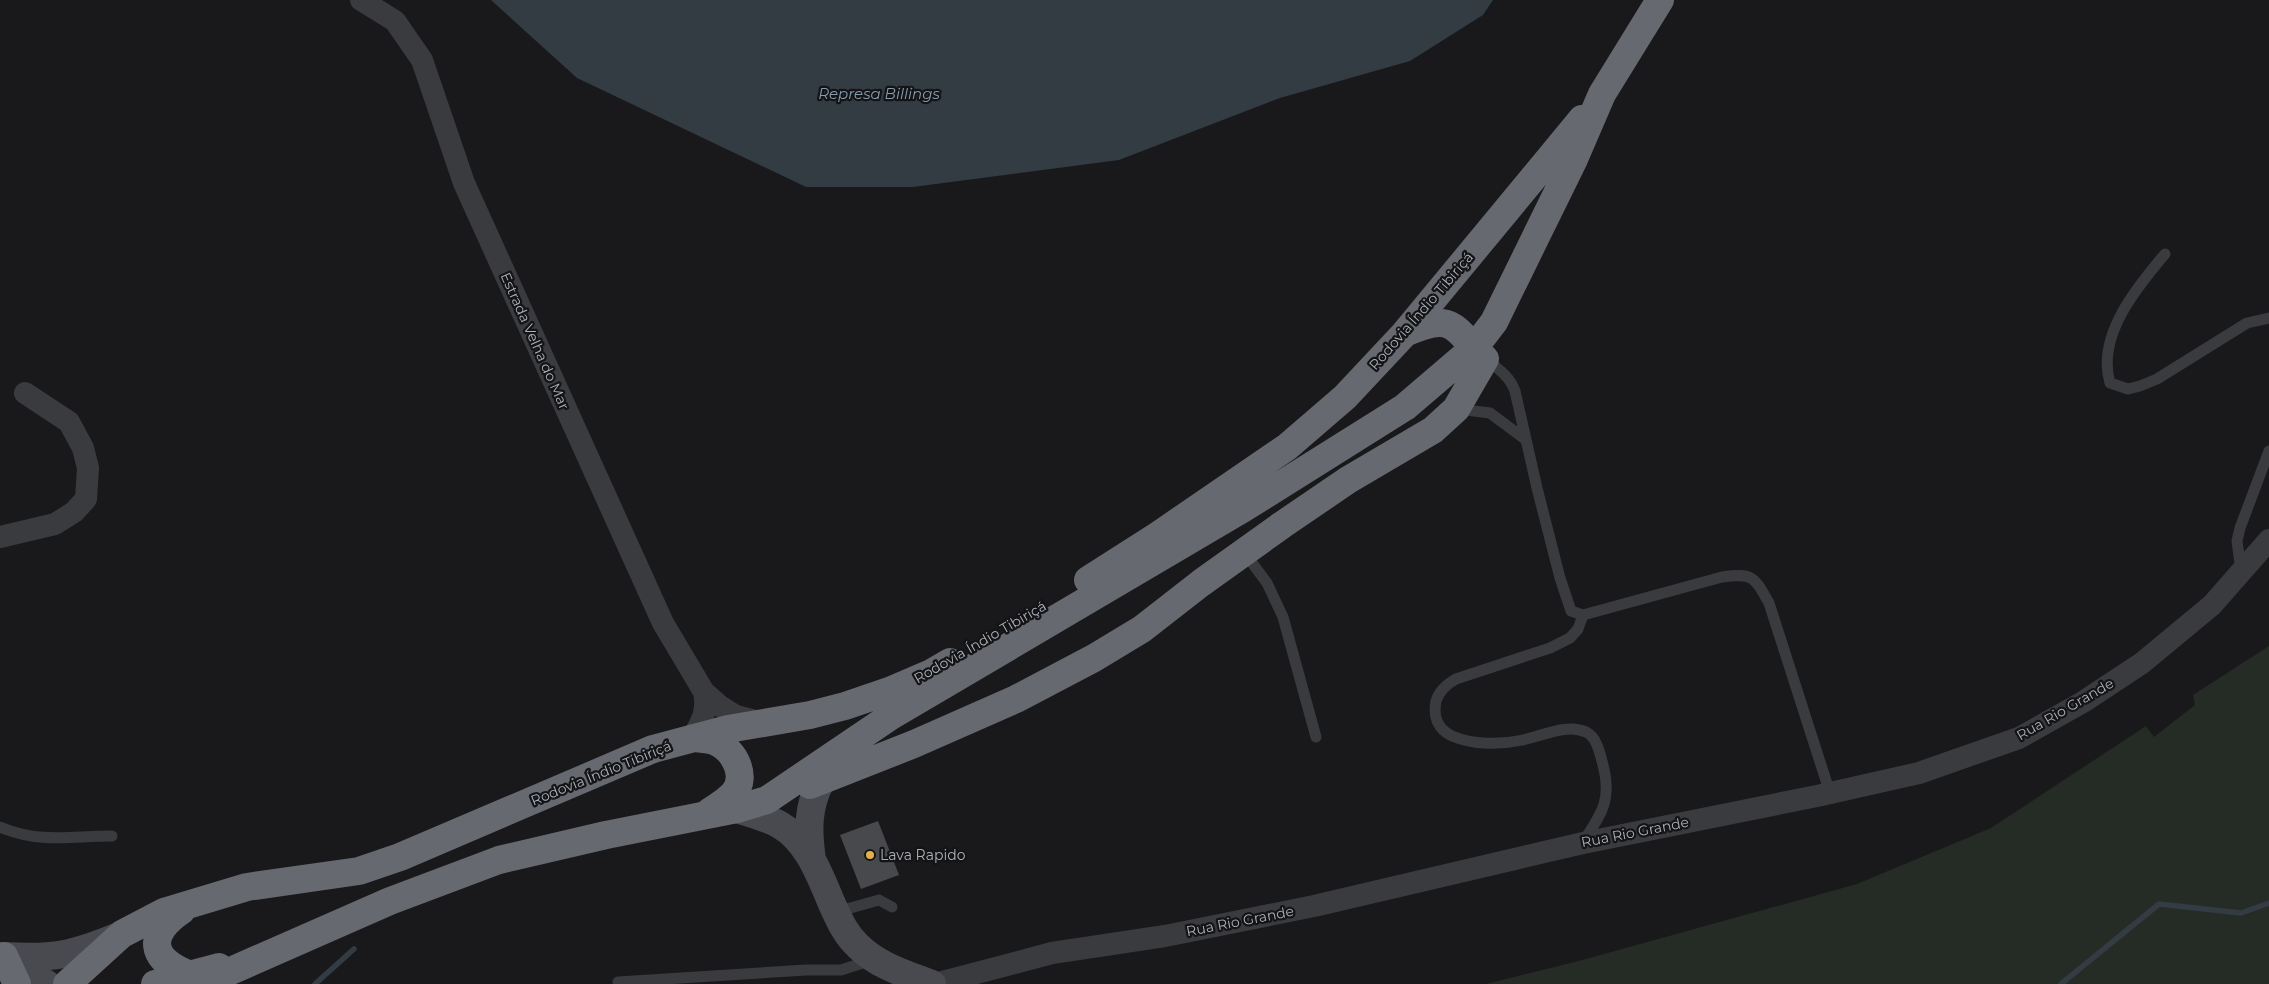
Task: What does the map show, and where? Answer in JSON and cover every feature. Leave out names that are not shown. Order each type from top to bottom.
[{"type":"highway","name":"Rodovia Índio Tibiriçá","points":[[67,984],[122,934],[164,912],[195,901],[247,887],[359,871],[491,819],[653,749],[692,738],[844,706],[906,684],[930,673],[1084,582],[1157,536],[1287,447],[1345,397],[1405,333],[1602,94],[1660,0]]},
{"type":"highway","name":"Rodovia Índio Tibiriçá","points":[[155,984],[194,979],[270,954],[390,901],[499,860],[606,835],[737,809],[767,800],[891,716],[1152,563],[1337,451],[1405,407],[1480,354],[1574,159],[1602,94]]},
{"type":"highway","points":[[767,800],[914,744],[1016,699],[1094,658],[1142,630],[1244,552],[1348,480],[1433,430],[1456,409],[1480,354],[1452,325],[1442,322],[1428,323],[1405,333]]},
{"type":"highway","points":[[692,738],[714,742],[725,747],[735,758],[740,771],[734,793],[704,816]]},
{"type":"highway","points":[[194,979],[172,968],[164,961],[157,941],[158,932],[166,921],[195,901]]},
{"type":"highway","points":[[2,955],[17,984]]},
{"type":"street","name":"Estrada Velha do Mar","points":[[361,0],[395,21],[422,60],[464,183],[659,614],[704,692]]},
{"type":"street","points":[[0,536],[55,524],[74,512],[86,499],[88,468],[83,448],[69,422],[25,393]]},
{"type":"street","name":"Rua Rio Grande","points":[[934,984],[1052,954],[1165,936],[1314,906],[1583,843],[1919,773],[2019,738],[2083,702],[2142,663],[2212,605],[2269,540]]},
{"type":"street","points":[[704,692],[720,706],[736,716],[765,723]]},
{"type":"street","points":[[692,738],[704,719],[707,706],[704,692]]},
{"type":"street","points":[[812,860],[809,814],[813,796],[821,781]]},
{"type":"street","points":[[737,809],[781,825],[797,839],[812,860],[845,931],[858,946],[874,959],[896,971],[934,984]]},
{"type":"street","points":[[2,955],[41,958],[60,956],[89,948],[122,934]]},
{"type":"street","points":[[2,955],[47,984]]},
{"type":"lane","points":[[2165,254],[2143,281],[2121,316],[2109,345],[2106,370],[2110,382],[2128,388],[2140,386],[2165,374],[2247,323],[2269,318]]},
{"type":"lane","points":[[1480,354],[1512,383],[1567,602],[1571,610],[1583,615],[1722,577],[1743,574],[1757,581],[1769,603],[1830,793]]},
{"type":"lane","points":[[1456,409],[1490,413],[1525,439]]},
{"type":"lane","points":[[2241,571],[2237,541],[2240,528],[2269,451]]},
{"type":"lane","points":[[1244,552],[1267,582],[1283,617],[1316,737]]},
{"type":"lane","points":[[1583,615],[1578,629],[1570,638],[1550,648],[1456,679],[1447,684],[1436,700],[1435,718],[1446,733],[1460,739],[1478,742],[1521,740],[1562,730],[1579,729],[1589,733],[1597,744],[1608,784],[1603,811],[1583,843]]},
{"type":"lane","points":[[0,827],[18,834],[47,839],[112,836]]},
{"type":"lane","points":[[836,912],[879,900],[892,907]]},
{"type":"lane","points":[[618,982],[806,970],[841,970],[874,959]]},
{"type":"shaded area","points":[[2269,646],[2269,984],[1486,984],[1579,961],[1857,884],[1991,828],[2146,726],[2154,737],[2195,705],[2193,695]]},
{"type":"water","name":"Represa Billings","points":[[491,0],[1493,0],[1483,15],[1410,61],[1280,98],[1119,160],[913,187],[806,187],[577,78]]},
{"type":"building","name":"Lava Rapido","points":[[878,821],[899,875],[861,889],[840,835]]},
{"type":"waterway","points":[[2061,984],[2159,904],[2241,913],[2269,903]]},
{"type":"waterway","points":[[315,984],[354,949]]},
{"type":"place","name":"Lava Rapido","points":[[870,855]]}]
